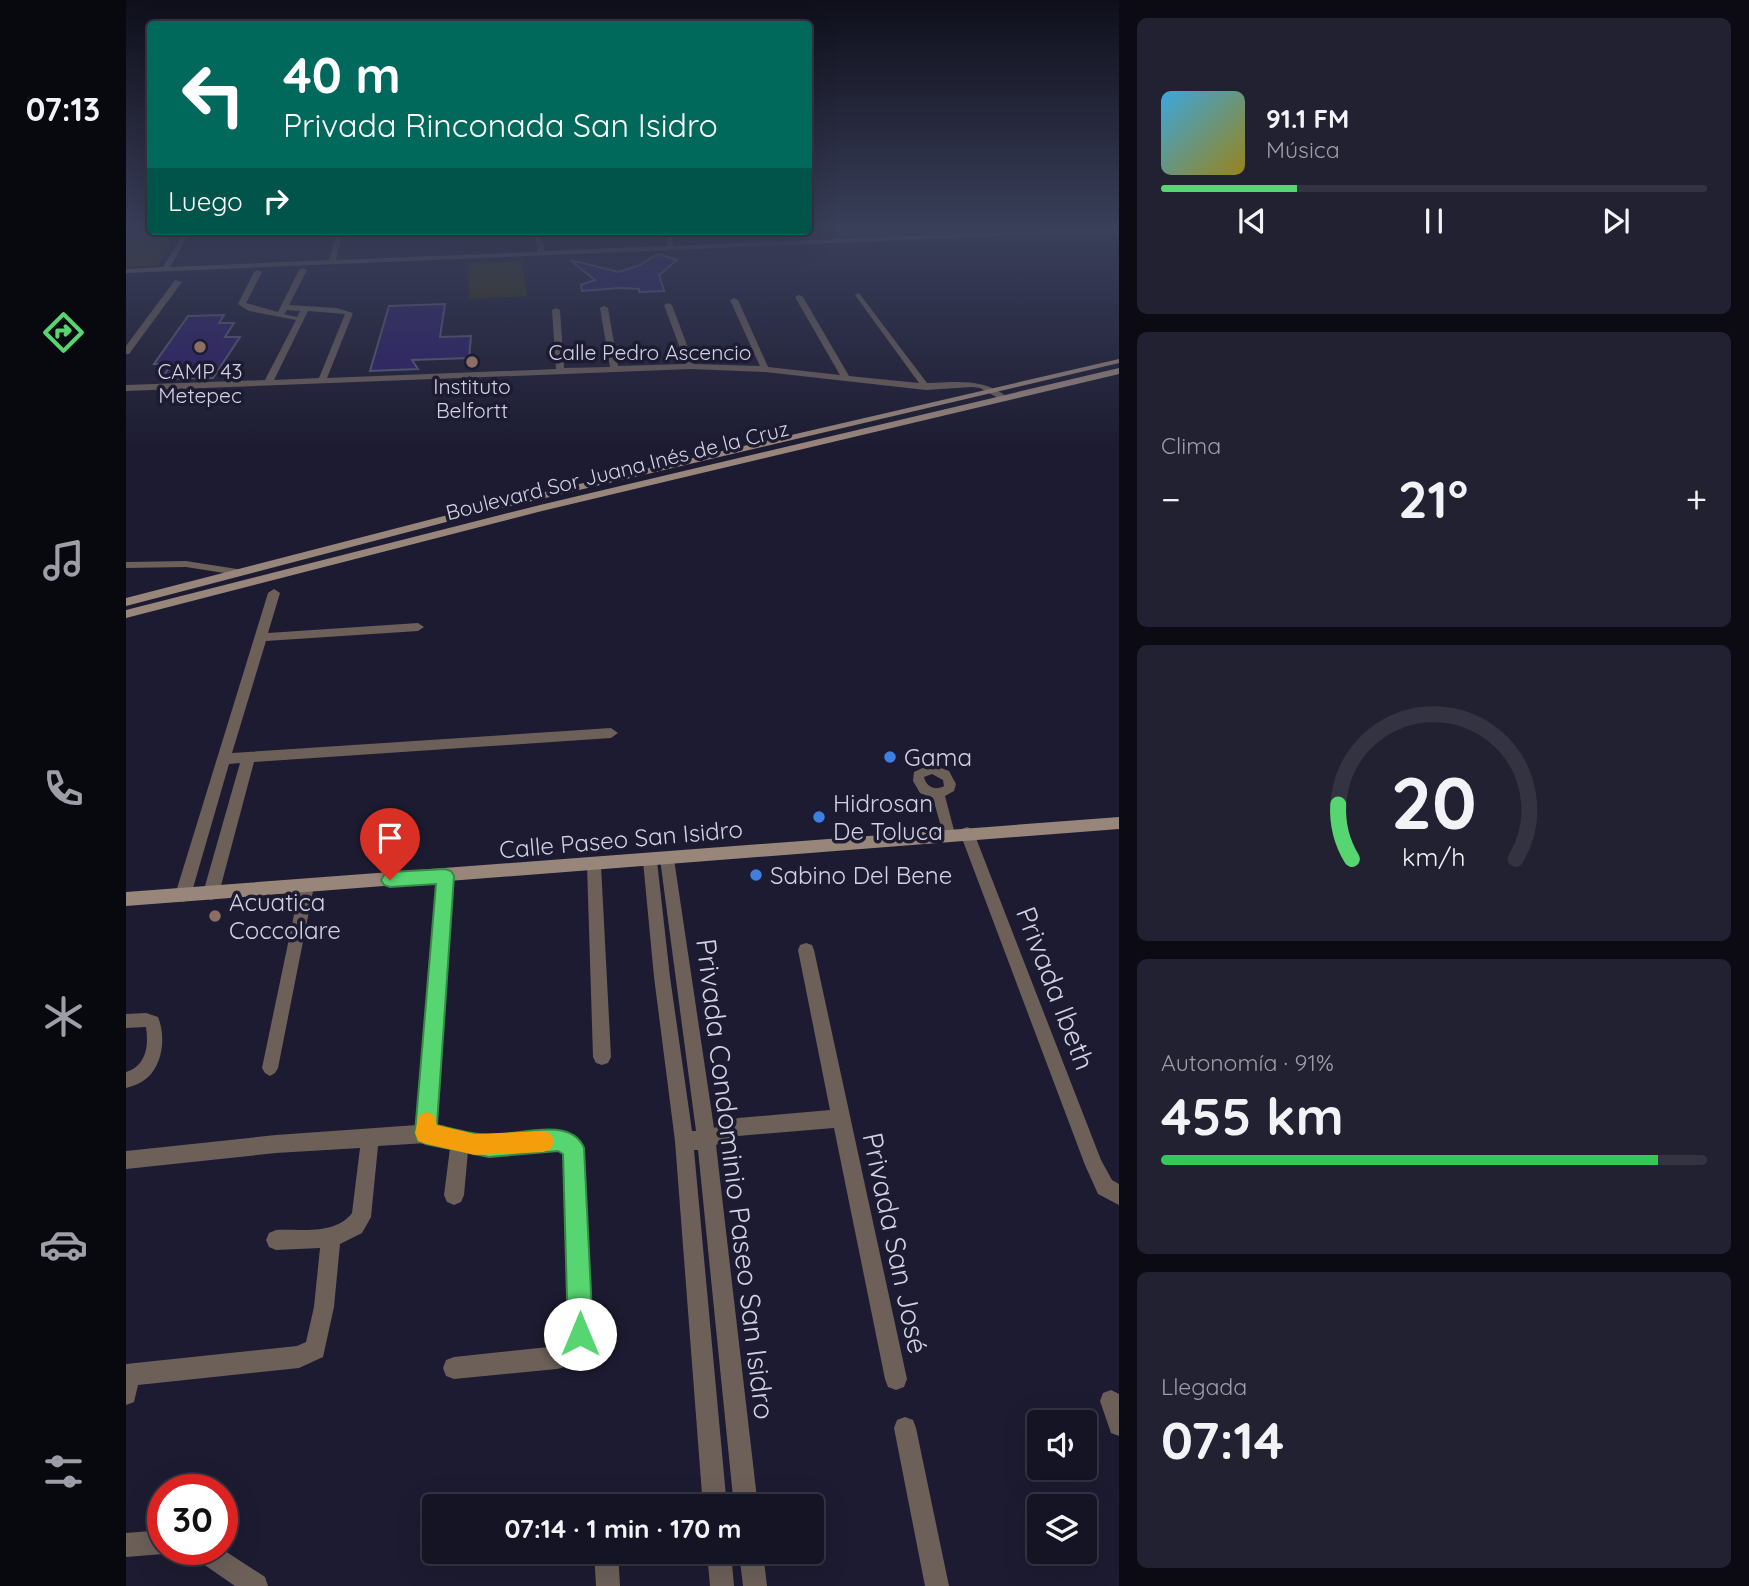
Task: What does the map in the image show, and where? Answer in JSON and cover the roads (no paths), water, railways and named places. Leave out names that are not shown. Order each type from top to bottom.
[{"type":"main road","name":"Boulevard Sor Juana Inés de la Cruz","points":[[126,602],[471,512],[1119,361]]},
{"type":"main road","name":"Boulevard Sor Juana Inés de la Cruz","points":[[126,614],[527,511],[1003,397],[1119,372]]},
{"type":"main road","name":"Calle Paseo San Isidro","points":[[126,899],[1119,823]]},
{"type":"street","points":[[126,352],[164,301]]},
{"type":"street","points":[[243,301],[242,304],[252,309],[302,315],[340,310],[349,313],[322,380]]},
{"type":"street","points":[[282,311],[287,301]]},
{"type":"street","points":[[734,301],[765,369]]},
{"type":"street","points":[[801,301],[847,379]]},
{"type":"street","points":[[863,301],[926,387]]},
{"type":"street","points":[[668,305],[691,366]]},
{"type":"street","points":[[604,308],[614,368]]},
{"type":"street","points":[[556,310],[560,370]]},
{"type":"street","points":[[269,381],[302,315]]},
{"type":"street","name":"Calle Pedro Ascencio","points":[[126,388],[691,366],[765,369],[926,387],[972,384],[990,389],[1003,397]]},
{"type":"street","points":[[126,565],[186,564],[237,572]]},
{"type":"street","points":[[183,895],[274,593]]},
{"type":"street","points":[[260,637],[418,627]]},
{"type":"street","points":[[223,759],[611,733]]},
{"type":"street","points":[[211,893],[248,758]]},
{"type":"street","name":"Privada Ibeth","points":[[967,833],[1094,1165],[1105,1187],[1119,1195]]},
{"type":"street","name":"Privada Condominio Paseo San Isidro","points":[[658,860],[706,1140],[745,1494]]},
{"type":"street","name":"Privada Condominio Paseo San Isidro","points":[[658,860],[714,1494]]},
{"type":"street","points":[[594,865],[602,1057]]},
{"type":"street","points":[[426,1133],[445,876]]},
{"type":"street","name":"Privada San José","points":[[806,950],[896,1380]]},
{"type":"street","name":"Privada San José","points":[[684,1141],[706,1140],[738,1127],[841,1118]]},
{"type":"street","points":[[126,1160],[276,1144],[426,1133],[489,1146],[560,1140],[574,1148],[580,1334],[576,1354],[454,1368]]},
{"type":"street","points":[[276,1241],[331,1236],[347,1233],[356,1227],[361,1217],[369,1139]]},
{"type":"street","points":[[454,1195],[460,1139]]},
{"type":"street","points":[[127,1381],[299,1357],[314,1349],[324,1307],[331,1236]]},
{"type":"street","points":[[1111,1401],[1119,1425]]},
{"type":"street","points":[[905,1428],[937,1586]]},
{"type":"street","points":[[126,1545],[147,1543]]},
{"type":"street","points":[[607,1564],[608,1586]]},
{"type":"street","points":[[720,1564],[722,1586]]},
{"type":"street","points":[[752,1564],[754,1586]]},
{"type":"street","points":[[225,1565],[256,1586]]},
{"type":"lane","points":[[938,794],[949,834]]},
{"type":"lane","points":[[270,1068],[307,886]]},
{"type":"lane","points":[[126,1021],[153,1022],[156,1031],[149,1066],[144,1074],[126,1080]]},
{"type":"place","name":"CAMP 43 Metepec","points":[[200,347]]},
{"type":"place","name":"Instituto Belfortt","points":[[472,362]]},
{"type":"place","name":"Gama","points":[[890,757]]},
{"type":"place","name":"Hidrosan De Toluca","points":[[819,817]]},
{"type":"place","name":"Sabino Del Bene","points":[[756,875]]},
{"type":"place","name":"Acuatica Coccolare","points":[[215,916]]}]
